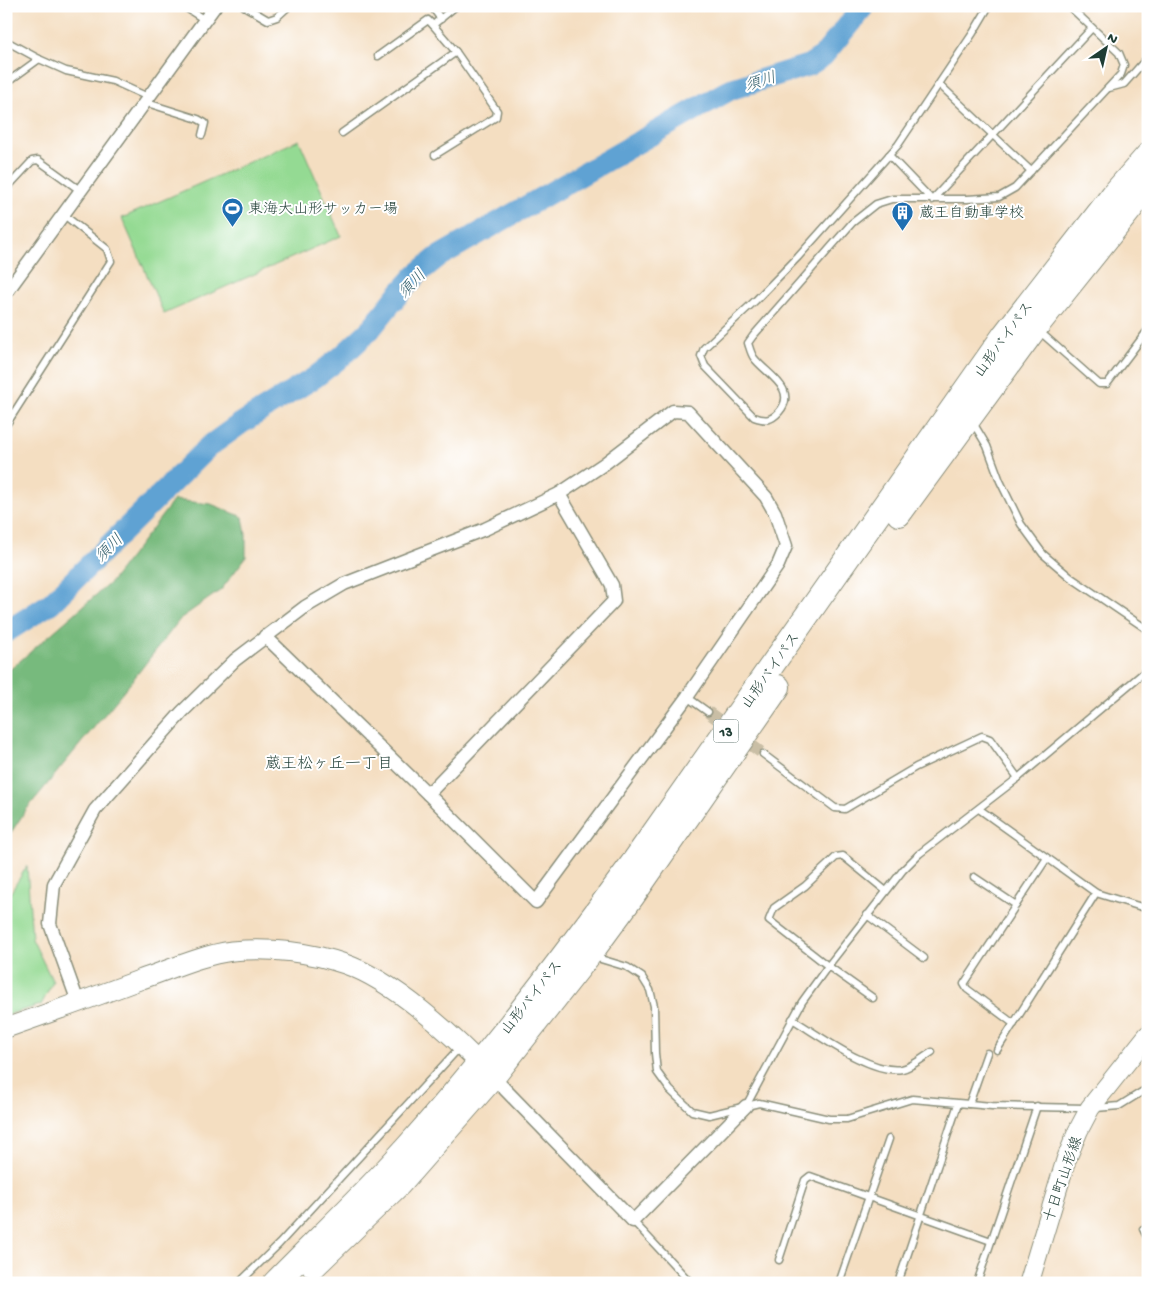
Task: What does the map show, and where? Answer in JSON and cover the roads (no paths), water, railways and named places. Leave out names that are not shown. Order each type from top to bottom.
[{"type":"highway","name":"山形バイパス","points":[[296,1283],[399,1184],[486,1070],[1006,334],[1113,195],[1148,155]]},
{"type":"highway","name":"山形バイパス","points":[[275,1283],[486,1070],[589,955],[638,889],[819,627],[970,416],[1036,327],[1148,187]]},
{"type":"street","points":[[6,293],[215,6]]},
{"type":"street","points":[[78,1002],[50,924],[54,884],[95,810],[182,712],[235,660],[265,636],[305,607],[344,584],[484,529],[559,494],[604,464],[673,412],[688,412],[766,497],[775,513],[786,546],[778,565],[687,697],[536,902],[265,636]]},
{"type":"street","points":[[428,794],[614,601],[612,585],[559,494]]},
{"type":"street","points":[[6,1028],[192,961],[231,951],[267,950],[306,954],[345,964],[375,978],[407,998],[461,1046],[633,1221],[746,1106]]},
{"type":"street","name":"十日町山形線","points":[[1029,1283],[1066,1160],[1078,1131],[1090,1108],[1148,1035]]},
{"type":"lane","points":[[183,6],[205,20]]},
{"type":"lane","points":[[244,6],[268,20],[276,17],[289,6]]},
{"type":"lane","points":[[431,6],[441,19]]},
{"type":"lane","points":[[433,25],[456,6]]},
{"type":"lane","points":[[989,6],[898,146],[798,257],[756,300],[704,348],[701,356],[705,366],[754,417],[765,421],[774,417],[783,407],[786,397],[783,388],[754,359],[748,343],[752,336],[852,223],[876,204],[892,199],[932,200],[999,197],[1014,188],[1031,172],[1121,74],[1124,65],[1119,53],[1069,6]]},
{"type":"lane","points":[[378,56],[428,20],[456,52],[497,112],[496,116],[435,155]]},
{"type":"lane","points":[[932,200],[1092,28]]},
{"type":"lane","points":[[6,42],[39,60],[66,71],[113,80],[146,99],[198,119],[205,123],[202,135]]},
{"type":"lane","points":[[342,133],[456,52]]},
{"type":"lane","points":[[1106,89],[1124,84],[1148,57]]},
{"type":"lane","points":[[6,83],[39,60]]},
{"type":"lane","points":[[939,84],[1031,172]]},
{"type":"lane","points":[[890,155],[932,200]]},
{"type":"lane","points":[[6,189],[32,161],[38,160],[81,191]]},
{"type":"lane","points":[[6,425],[111,261],[107,248],[64,215]]},
{"type":"lane","points":[[1036,327],[1099,384],[1107,384],[1148,330]]},
{"type":"lane","points":[[970,416],[987,446],[1000,481],[1022,524],[1043,554],[1070,577],[1146,627]]},
{"type":"lane","points":[[746,1106],[792,1019],[828,966],[886,891],[919,854],[1018,778],[1148,669]]},
{"type":"lane","points":[[687,697],[708,712]]},
{"type":"lane","points":[[763,754],[835,808],[845,808],[916,767],[982,736],[990,738],[1018,778]]},
{"type":"lane","points":[[979,809],[1096,893],[1148,909]]},
{"type":"lane","points":[[874,998],[828,966],[770,920],[774,908],[805,886],[836,857],[843,856],[886,891]]},
{"type":"lane","points":[[1014,1024],[967,989],[964,984],[1047,858]]},
{"type":"lane","points":[[974,877],[1016,904]]},
{"type":"lane","points":[[997,1050],[1096,893]]},
{"type":"lane","points":[[867,915],[924,958]]},
{"type":"lane","points":[[589,955],[627,968],[642,976],[650,990],[654,1006],[654,1053],[657,1072],[682,1103],[692,1111],[709,1116],[759,1103],[829,1119],[847,1119],[912,1099],[992,1106],[1090,1108],[1119,1106],[1148,1088]]},
{"type":"lane","points":[[792,1019],[867,1064],[886,1070],[904,1069],[932,1052]]},
{"type":"lane","points":[[239,1283],[279,1244],[461,1046]]},
{"type":"lane","points":[[968,1104],[987,1053]]},
{"type":"lane","points":[[898,1283],[958,1104]]},
{"type":"lane","points":[[977,1283],[1037,1106]]},
{"type":"lane","points":[[839,1283],[888,1139]]},
{"type":"lane","points":[[779,1260],[805,1180],[810,1176],[991,1241]]},
{"type":"lane","points":[[633,1221],[691,1283]]},
{"type":"lane","points":[[1143,1229],[1148,1239]]},
{"type":"waterway","name":"須川","points":[[6,632],[51,603],[208,447],[240,424],[314,378],[341,357],[369,331],[417,274],[438,257],[731,89],[809,65],[823,56],[864,6]]},
{"type":"tunnel","points":[[708,712],[763,754]]},
{"type":"place","name":"東海大山形サッカー場","points":[[232,227]]},
{"type":"place","name":"蔵王自動車学校","points":[[903,231]]},
{"type":"district","name":"蔵王松ヶ丘一丁目","points":[[329,762]]}]
